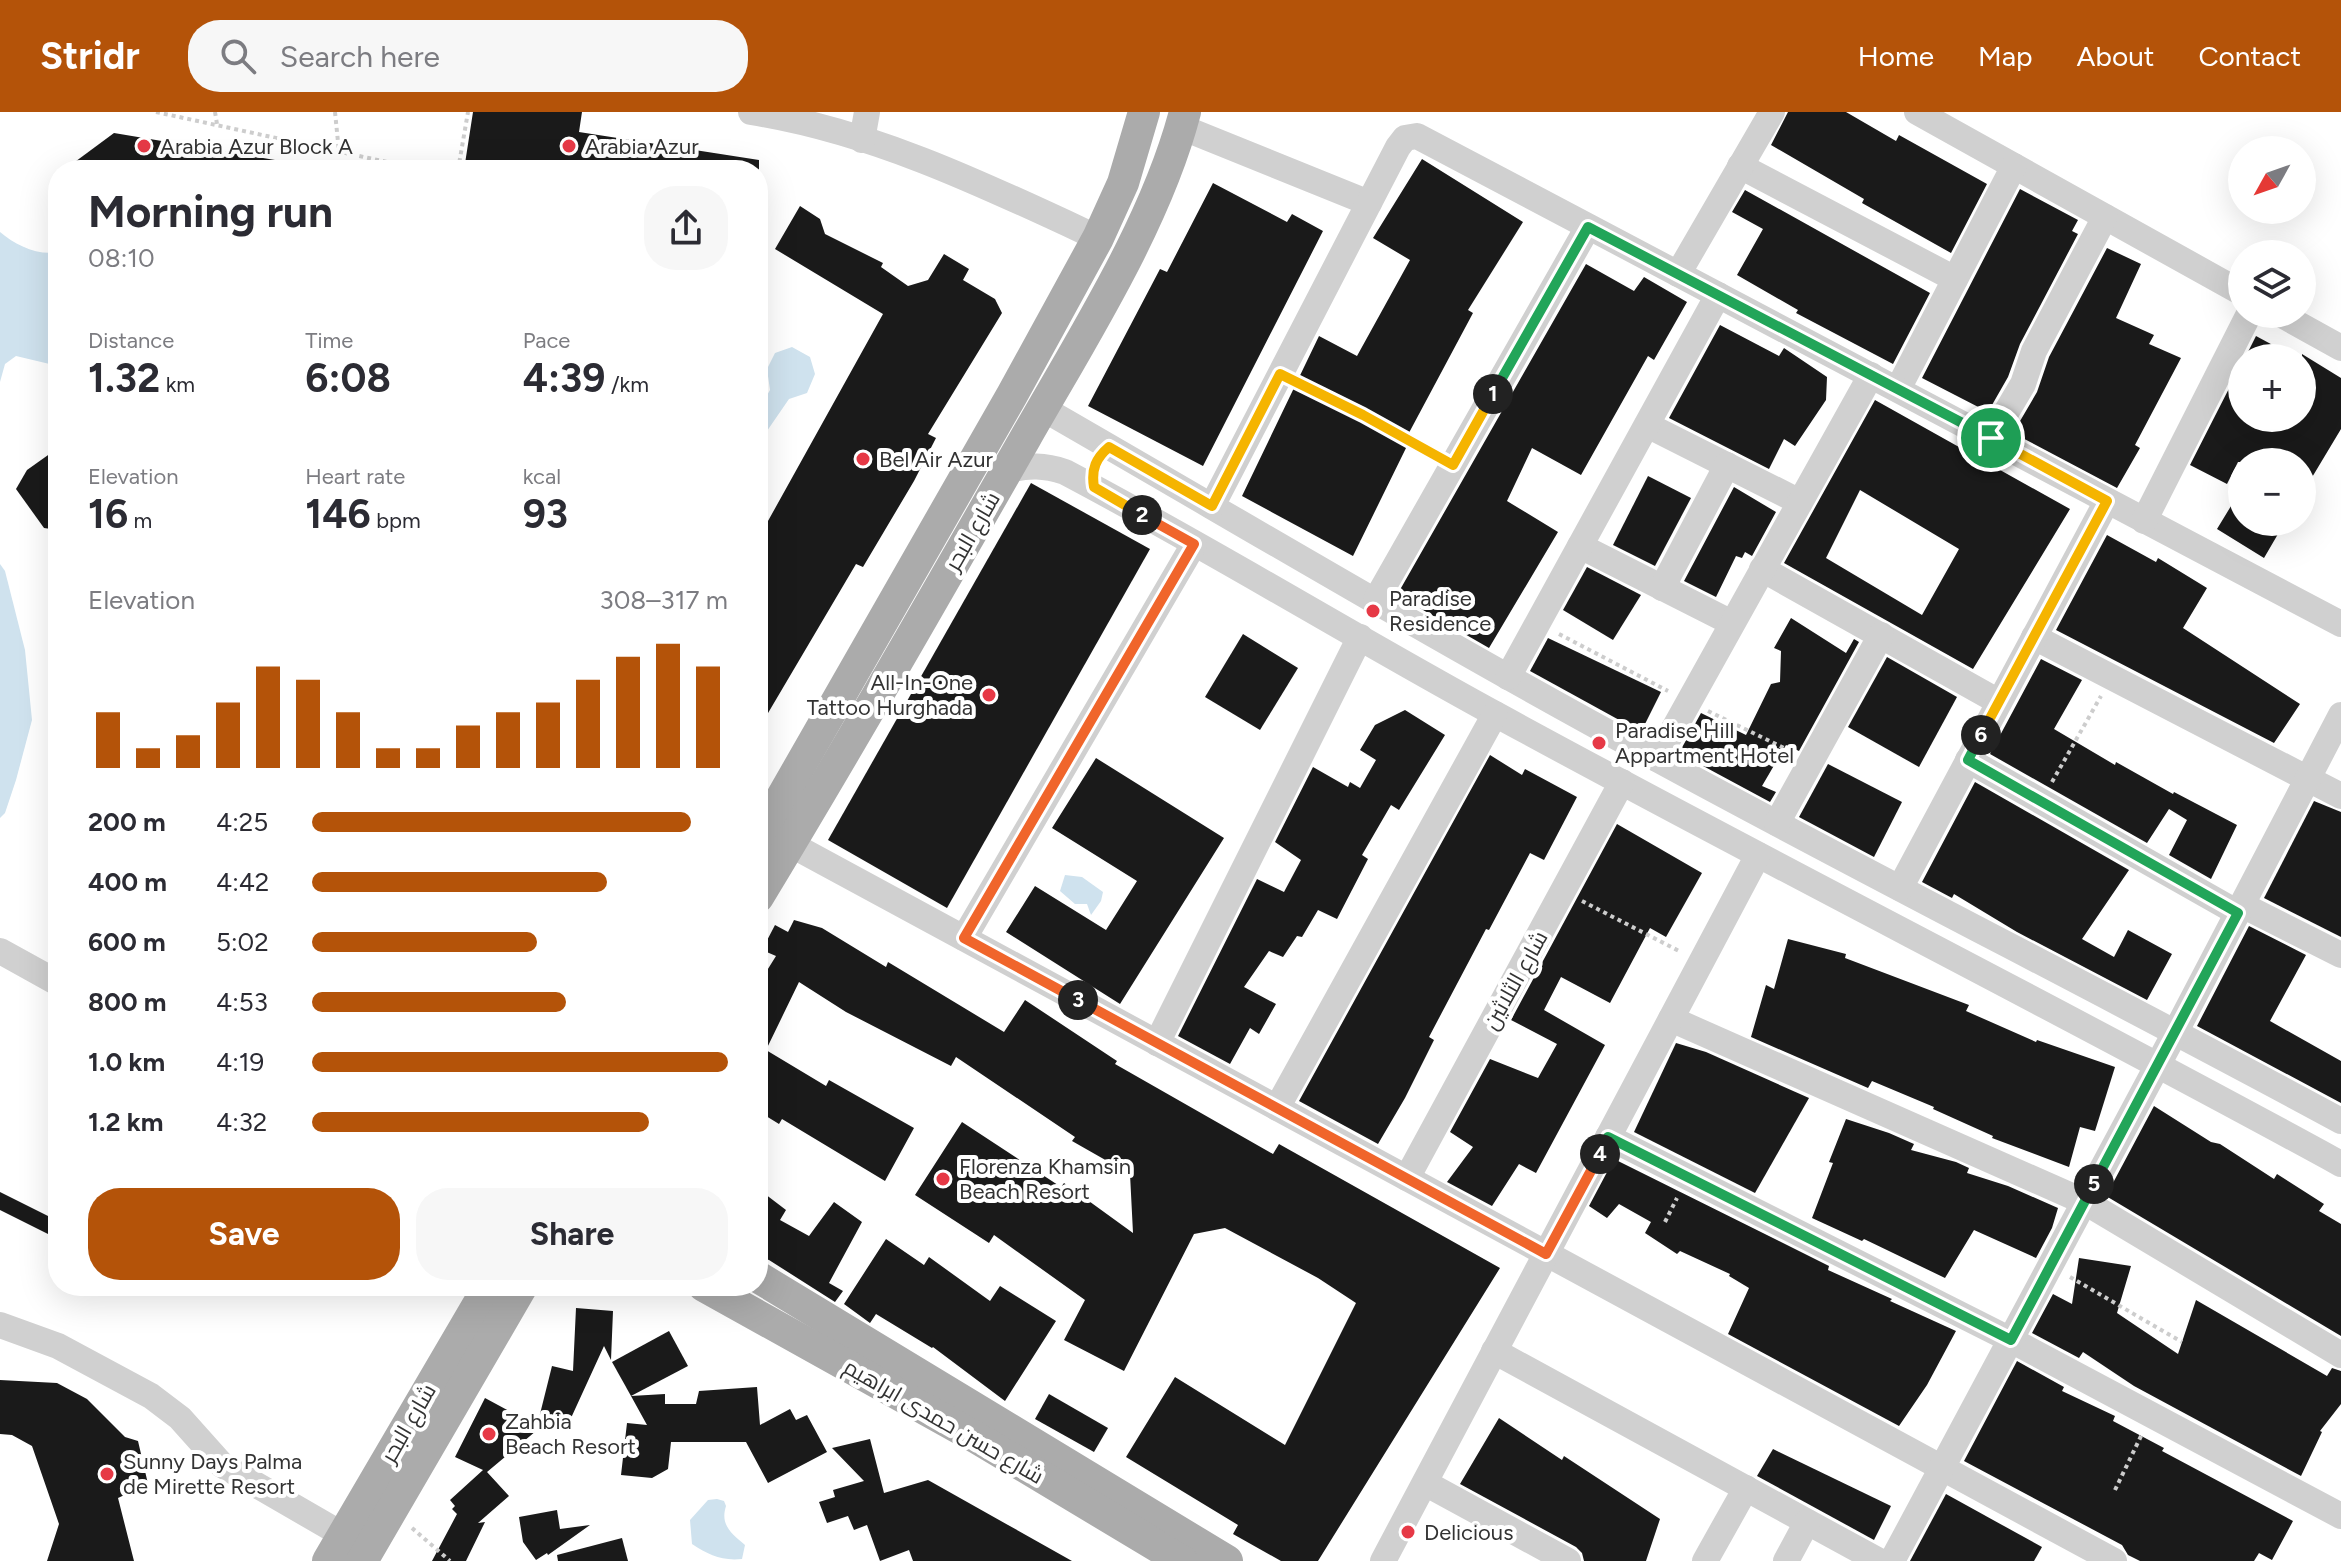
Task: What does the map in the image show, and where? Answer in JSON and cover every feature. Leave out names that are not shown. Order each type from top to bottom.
[{"type":"main road","name":"شارع البحر","points":[[768,822],[1098,238],[1123,183],[1144,112]]},
{"type":"main road","name":"شارع البحر","points":[[768,880],[1007,470],[1140,230],[1155,198],[1183,119]]},
{"type":"main road","name":"شارع حسن حمدى ابراهيم","points":[[768,1283],[1227,1561]]},
{"type":"main road","name":"شارع البحر","points":[[336,1548],[483,1296]]},
{"type":"main road","name":"شارع البحر","points":[[362,1561],[516,1296]]},
{"type":"main road","name":"شارع حسن حمدى ابراهيم","points":[[722,1296],[964,1431],[1182,1561]]},
{"type":"street","points":[[751,112],[800,116],[992,188],[1098,238]]},
{"type":"street","points":[[862,140],[867,112]]},
{"type":"street","points":[[1678,274],[1772,112]]},
{"type":"street","points":[[1917,112],[2228,285]]},
{"type":"street","points":[[1183,119],[1369,203]]},
{"type":"street","points":[[1212,506],[1401,142],[1417,136],[2341,624]]},
{"type":"street","points":[[1740,166],[1955,279]]},
{"type":"street","points":[[1898,389],[2014,166]]},
{"type":"street","points":[[1991,438],[2023,384],[2034,351],[2105,217]]},
{"type":"street","points":[[1376,600],[1588,227]]},
{"type":"street","points":[[1508,677],[1718,295]]},
{"type":"street","points":[[2144,521],[2242,328]]},
{"type":"street","points":[[2305,328],[2341,348]]},
{"type":"street","points":[[1657,759],[1871,375]]},
{"type":"street","points":[[1042,408],[1450,645],[1657,759],[2341,1121]]},
{"type":"street","points":[[1647,425],[1800,502]]},
{"type":"street","points":[[1094,487],[1092,475],[1095,464],[1109,447]]},
{"type":"street","points":[[1662,588],[1727,465]]},
{"type":"street","points":[[1007,470],[1046,466],[1094,487],[1495,714],[2159,1064],[2341,1164]]},
{"type":"street","points":[[1900,888],[2107,501]]},
{"type":"street","points":[[964,938],[1194,544]]},
{"type":"street","points":[[1580,546],[1732,623]]},
{"type":"street","points":[[1762,569],[1999,702]]},
{"type":"street","points":[[1777,823],[1881,635]]},
{"type":"street","points":[[1157,1043],[1360,637]]},
{"type":"street","points":[[2034,637],[2341,796]]},
{"type":"street","points":[[1430,677],[1450,645]]},
{"type":"street","points":[[1277,1108],[1495,714]]},
{"type":"street","points":[[1892,1561],[2159,1064],[2341,715]]},
{"type":"street","points":[[1968,760],[2240,909],[2341,955]]},
{"type":"street","name":"شارع الثلاثين","points":[[1407,1178],[1622,782]]},
{"type":"street","points":[[790,844],[2114,1561]]},
{"type":"street","points":[[1811,883],[1831,851]]},
{"type":"street","points":[[1383,1561],[1758,855]]},
{"type":"street","points":[[0,951],[48,977]]},
{"type":"street","points":[[1671,1019],[2085,1202],[2341,1355]]},
{"type":"street","points":[[1608,1137],[2011,1340],[2341,1516]]},
{"type":"street","points":[[0,1325],[58,1346],[151,1396],[180,1418],[222,1465],[336,1548]]},
{"type":"street","points":[[1494,1351],[1879,1561]]},
{"type":"street","points":[[1425,1483],[1551,1557]]},
{"type":"street","points":[[1705,1561],[1746,1488]]},
{"type":"street","points":[[1786,1561],[1807,1522]]},
{"type":"path","points":[[156,112],[377,160]]},
{"type":"path","points":[[215,112],[217,124]]},
{"type":"path","points":[[335,112],[339,152]]},
{"type":"path","points":[[460,160],[468,112]]},
{"type":"path","points":[[1280,374],[1453,465]]},
{"type":"path","points":[[1543,613],[1556,633],[1810,761]]},
{"type":"path","points":[[2041,801],[2112,677]]},
{"type":"path","points":[[1563,891],[1701,962]]},
{"type":"path","points":[[2050,1266],[2182,1342]]},
{"type":"path","points":[[2115,1490],[2151,1415]]},
{"type":"path","points":[[392,1511],[450,1561]]},
{"type":"water","points":[[0,232],[27,248],[48,253],[48,364],[16,356],[5,364],[0,382]]},
{"type":"water","points":[[792,347],[810,357],[815,374],[807,393],[789,399],[768,429],[768,367],[775,353]]},
{"type":"water","points":[[0,564],[5,571],[25,650],[32,720],[16,780],[5,813],[0,818]]},
{"type":"water","points":[[1065,875],[1082,877],[1103,892],[1091,915],[1087,904],[1075,904],[1060,891]]},
{"type":"water","points":[[708,1500],[724,1501],[726,1506],[724,1518],[728,1528],[745,1545],[742,1559],[716,1556],[692,1544],[690,1520]]},
{"type":"building","name":"Arabia Azur","points":[[473,112],[582,112],[579,132],[759,160],[466,160]]},
{"type":"building","points":[[1788,112],[1846,112],[1896,141],[1899,135],[1987,184],[1951,253],[1862,203],[1864,199],[1771,145]]},
{"type":"building","points":[[114,133],[275,160],[78,160]]},
{"type":"building","points":[[1422,159],[1523,222],[1468,310],[1473,313],[1403,444],[1407,446],[1353,556],[1242,496],[1319,336],[1357,356],[1410,260],[1373,238]]},
{"type":"building","points":[[1213,183],[1287,222],[1292,214],[1323,231],[1203,466],[1088,406],[1160,269],[1167,272]]},
{"type":"building","points":[[2020,189],[2078,220],[2072,231],[2078,234],[1988,412],[1922,378]]},
{"type":"building","points":[[1745,190],[1930,293],[1893,364],[1796,313],[1798,310],[1737,275],[1763,229],[1732,212]]},
{"type":"building","name":"Bel Air Azur","points":[[800,206],[820,219],[825,234],[883,263],[881,267],[908,286],[928,280],[944,254],[969,269],[963,280],[995,299],[1002,313],[928,434],[936,438],[914,481],[863,567],[856,564],[768,713],[768,521],[883,314],[775,249]]},
{"type":"building","points":[[2107,248],[2141,264],[2116,318],[2154,335],[2149,344],[2181,358],[2135,445],[2140,448],[2117,488],[2013,433],[2037,392],[2049,357]]},
{"type":"building","points":[[1586,264],[1634,291],[1644,277],[1687,302],[1654,360],[1648,356],[1581,475],[1532,448],[1507,501],[1558,532],[1489,648],[1397,595]]},
{"type":"building","points":[[1720,325],[1779,356],[1784,348],[1827,377],[1826,400],[1795,446],[1784,439],[1769,469],[1669,418]]},
{"type":"building","points":[[2256,336],[2271,344],[2252,344]]},
{"type":"building","points":[[2316,363],[2341,378],[2341,429],[2316,471],[2316,448],[2228,448],[2227,484],[2190,465],[2228,390],[2228,432],[2316,432]]},
{"type":"building","points":[[1875,400],[2070,509],[1973,669],[1784,563]],"holes":[[[1860,490],[1959,549],[1922,615],[1826,558]]]},
{"type":"building","points":[[48,455],[48,529],[44,528],[16,489],[27,470]]},
{"type":"building","points":[[1648,476],[1691,498],[1655,566],[1613,545]]},
{"type":"building","name":"All-In-One Tattoo Hurghada","points":[[1031,483],[1150,549],[947,908],[828,840]]},
{"type":"building","points":[[1734,487],[1776,512],[1752,556],[1745,552],[1742,558],[1736,556],[1716,597],[1684,581]]},
{"type":"building","points":[[2228,511],[2228,536],[2217,529]]},
{"type":"building","points":[[2107,535],[2156,562],[2158,558],[2207,588],[2183,628],[2300,704],[2274,743],[2056,630]]},
{"type":"building","points":[[2228,536],[2277,536],[2264,558]]},
{"type":"building","points":[[1587,567],[1641,595],[1613,640],[1563,610]]},
{"type":"building","points":[[1791,618],[1846,653],[1854,639],[1859,642],[1799,751],[1786,745],[1762,786],[1776,792],[1770,802],[1679,753],[1701,713],[1746,735],[1771,684],[1780,682],[1781,651],[1774,648]]},
{"type":"building","points":[[1243,634],[1298,668],[1260,730],[1205,697]]},
{"type":"building","points":[[1548,638],[1661,692],[1641,732],[1530,671]]},
{"type":"building","points":[[1887,657],[1957,697],[1919,767],[1848,727]]},
{"type":"building","points":[[2041,659],[2082,680],[2054,729],[2115,765],[2116,762],[2237,825],[2211,879],[2169,855],[2187,820],[2169,809],[2147,843],[1990,754]]},
{"type":"building","points":[[1405,710],[1445,735],[1399,810],[1391,805],[1362,855],[1368,859],[1337,919],[1318,910],[1302,937],[1297,936],[1283,957],[1269,951],[1244,987],[1276,1004],[1259,1034],[1250,1028],[1230,1064],[1178,1036],[1257,879],[1284,892],[1301,860],[1275,842],[1313,767],[1348,787],[1350,782],[1360,788],[1376,760],[1360,750],[1375,725]]},
{"type":"building","points":[[1490,755],[1522,775],[1525,769],[1577,797],[1544,860],[1530,853],[1489,930],[1486,929],[1429,1037],[1434,1040],[1405,1098],[1378,1144],[1299,1101]]},
{"type":"building","points":[[1096,758],[1224,838],[1120,1004],[1006,932],[1035,886],[1106,930],[1137,881],[1052,828]]},
{"type":"building","points":[[1828,764],[1902,802],[1874,857],[1799,817]]},
{"type":"building","points":[[1975,782],[2129,870],[2082,939],[2114,957],[2128,930],[2172,954],[2147,1000],[2017,932],[1954,894],[1952,898],[1922,882]]},
{"type":"building","points":[[2314,801],[2341,812],[2341,937],[2264,898]]},
{"type":"building","points":[[1617,824],[1702,873],[1666,937],[1650,928],[1610,1003],[1561,977],[1544,1010],[1605,1045],[1536,1173],[1519,1164],[1492,1206],[1447,1182],[1473,1147],[1450,1132],[1490,1059],[1538,1078],[1557,1044],[1511,1020]]},
{"type":"building","points":[[794,920],[822,928],[886,967],[888,962],[1004,1032],[1025,1000],[1117,1061],[1115,1064],[1273,1154],[1279,1144],[1500,1268],[1318,1561],[1281,1561],[1233,1534],[1238,1525],[1126,1457],[1175,1377],[1285,1445],[1356,1303],[1318,1278],[1225,1228],[1194,1234],[1124,1371],[1064,1340],[1085,1300],[994,1235],[989,1243],[915,1195],[962,1122],[1061,1187],[1064,1183],[1133,1233],[1130,1174],[1072,1141],[1075,1137],[956,1057],[951,1066],[846,1012],[799,982],[768,1046],[768,969],[776,956],[768,953],[768,938],[775,925],[788,932]]},
{"type":"building","points":[[2249,926],[2306,955],[2270,1021],[2341,1061],[2341,1103],[2197,1026]]},
{"type":"building","points":[[1788,939],[1846,954],[1845,958],[1969,1005],[1966,1011],[2036,1042],[2115,1067],[2095,1131],[2080,1127],[2069,1167],[1992,1138],[1934,1107],[1872,1081],[1868,1088],[1751,1037],[1766,985],[1774,989]]},
{"type":"building","points":[[1676,1043],[1706,1052],[1809,1098],[1755,1193],[1634,1132]]},
{"type":"building","points":[[768,1051],[826,1086],[829,1080],[914,1128],[885,1181],[782,1119],[779,1124],[768,1117]]},
{"type":"building","points":[[2154,1106],[2274,1179],[2277,1174],[2324,1204],[2319,1211],[2341,1224],[2341,1336],[2106,1196]]},
{"type":"building","points":[[1846,1119],[1889,1133],[1914,1144],[1911,1150],[1956,1162],[1969,1168],[1967,1173],[2008,1186],[2058,1208],[2052,1228],[2036,1258],[1974,1230],[1945,1278],[1812,1218]]},
{"type":"building","points":[[1614,1159],[1829,1266],[1828,1270],[1956,1331],[1927,1385],[1899,1426],[1728,1334],[1749,1288],[1730,1274],[1680,1251],[1677,1254],[1645,1233],[1651,1222],[1619,1204],[1607,1218],[1589,1206]]},
{"type":"building","points":[[0,1192],[48,1216],[48,1234],[0,1210]]},
{"type":"building","points":[[768,1196],[786,1210],[780,1220],[809,1236],[834,1202],[862,1222],[829,1283],[843,1291],[835,1302],[769,1260]]},
{"type":"building","points":[[886,1239],[924,1265],[929,1257],[990,1301],[1000,1286],[1056,1321],[1005,1401],[933,1347],[876,1314],[870,1323],[844,1304]]},
{"type":"building","points":[[2079,1258],[2131,1266],[2117,1313],[2178,1354],[2196,1300],[2327,1376],[2332,1368],[2341,1371],[2341,1404],[2320,1431],[2301,1476],[2134,1386],[2083,1352],[2079,1358],[2032,1333],[2053,1294],[2072,1304]]},
{"type":"building","points":[[576,1308],[613,1311],[611,1360],[604,1346],[571,1418],[555,1415],[487,1472],[509,1496],[478,1523],[485,1522],[466,1561],[432,1561],[457,1514],[450,1500],[483,1470],[455,1457],[485,1398],[537,1426],[552,1366],[573,1371]]},
{"type":"building","points":[[669,1331],[688,1366],[631,1396],[612,1362]]},
{"type":"building","points":[[2017,1361],[2064,1387],[2062,1391],[2115,1416],[2113,1421],[2164,1448],[2162,1451],[2293,1521],[2272,1560],[2259,1553],[2254,1561],[2140,1561],[2128,1555],[2122,1545],[1964,1461]]},
{"type":"building","points":[[0,1380],[57,1383],[87,1399],[125,1437],[138,1441],[148,1484],[118,1498],[134,1561],[47,1561],[59,1524],[32,1446],[12,1435],[0,1434]]},
{"type":"building","points":[[757,1387],[760,1425],[790,1409],[796,1420],[807,1415],[827,1452],[768,1483],[746,1442],[671,1442],[668,1469],[652,1478],[621,1475],[627,1423],[647,1425],[631,1396],[665,1394],[665,1404],[696,1404],[699,1391]]},
{"type":"building","points":[[1049,1394],[1108,1428],[1094,1452],[1035,1419]]},
{"type":"building","points":[[1499,1418],[1660,1519],[1646,1561],[1584,1561],[1576,1547],[1460,1484]]},
{"type":"building","points":[[870,1439],[884,1493],[928,1480],[1072,1561],[913,1561],[909,1550],[880,1561],[867,1525],[854,1530],[848,1516],[827,1523],[819,1502],[835,1497],[833,1490],[864,1481],[832,1448]]},
{"type":"building","points":[[1773,1449],[1891,1506],[1874,1540],[1757,1476]]},
{"type":"building","points":[[1946,1494],[2042,1547],[2034,1561],[1910,1561]]},
{"type":"building","points":[[557,1510],[560,1529],[590,1525],[536,1560],[523,1542],[519,1517]]},
{"type":"building","points":[[622,1538],[628,1561],[558,1561],[557,1555]]},
{"type":"place","name":"Arabia Azur Block A","points":[[144,146]]},
{"type":"place","name":"Arabia Azur","points":[[569,146]]},
{"type":"place","name":"Bel Air Azur","points":[[863,459]]},
{"type":"place","name":"Paradise Residence","points":[[1373,611]]},
{"type":"place","name":"All-In-One Tattoo Hurghada","points":[[989,695]]},
{"type":"place","name":"Paradise Hill Appartment Hotel","points":[[1599,743]]},
{"type":"place","name":"Florenza Khamsin Beach Resort","points":[[943,1179]]},
{"type":"place","name":"Zahbia Beach Resort","points":[[489,1434]]},
{"type":"place","name":"Sunny Days Palma de Mirette Resort","points":[[107,1474]]},
{"type":"place","name":"Delicious","points":[[1408,1532]]},
{"type":"route","points":[[1588,227],[1991,438],[2107,501],[1968,760],[2238,913],[2011,1340],[1608,1137],[1546,1254],[964,938],[1194,544],[1094,487],[1092,475],[1095,464],[1109,447],[1212,506],[1280,374],[1453,465],[1588,227]]}]
